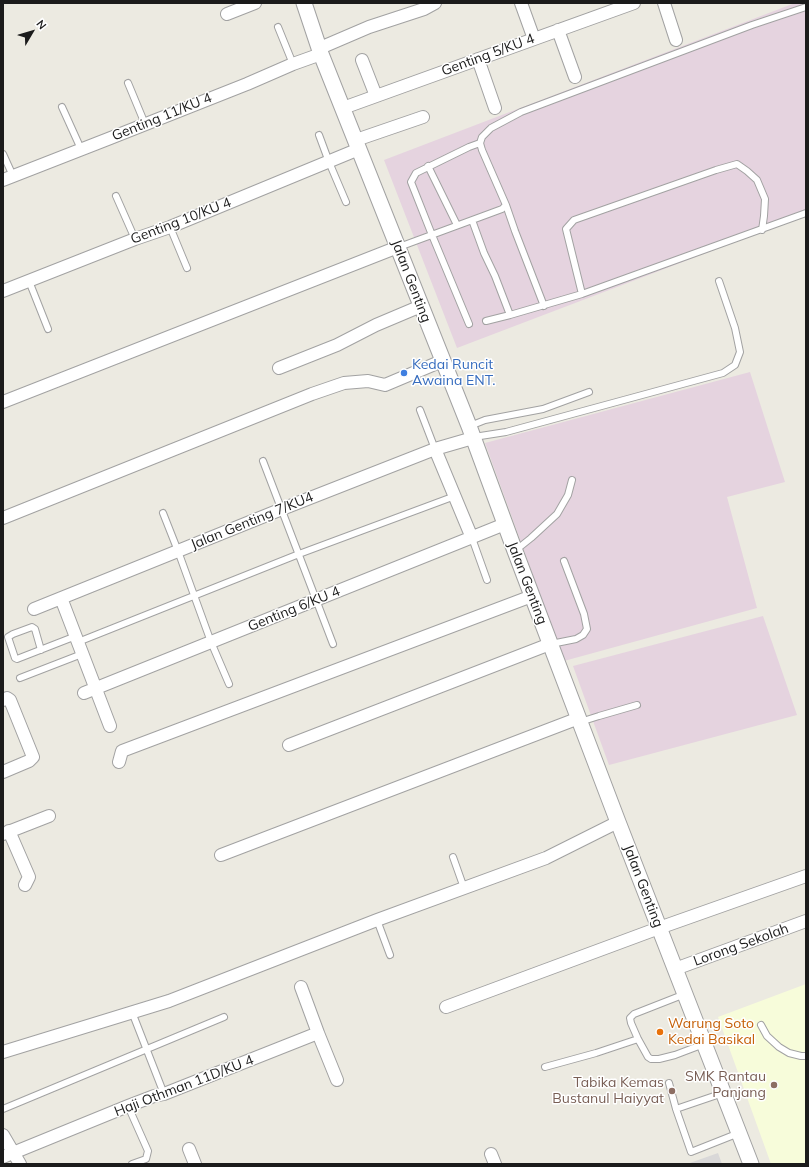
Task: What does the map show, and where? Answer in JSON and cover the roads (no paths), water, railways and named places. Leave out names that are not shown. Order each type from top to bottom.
[{"type":"street","points":[[227,14],[255,3]]},
{"type":"street","name":"Jalan Genting","points":[[304,3],[343,108],[471,432],[618,822],[751,1164]]},
{"type":"street","name":"Genting 11/KU 4","points":[[8,178],[247,84],[370,27],[424,9],[435,3]]},
{"type":"street","points":[[521,3],[534,39]]},
{"type":"street","name":"Genting 5/KU 4","points":[[343,108],[634,3]]},
{"type":"street","points":[[664,3],[676,40]]},
{"type":"street","points":[[558,30],[575,77]]},
{"type":"street","points":[[478,59],[495,108]]},
{"type":"street","points":[[362,60],[376,96]]},
{"type":"street","name":"Genting 10/KU 4","points":[[3,291],[135,239],[170,227],[329,162],[358,145],[423,117]]},
{"type":"street","points":[[3,402],[398,247]]},
{"type":"street","points":[[279,368],[337,345],[376,325],[421,306]]},
{"type":"street","points":[[3,518],[312,394],[344,383],[368,381],[385,385],[442,361]]},
{"type":"street","name":"Jalan Genting 7/KU4","points":[[34,609],[435,449],[471,432]]},
{"type":"street","points":[[435,449],[472,538]]},
{"type":"street","name":"Genting 6/KU 4","points":[[90,690],[505,524]]},
{"type":"street","points":[[119,762],[122,751],[532,596]]},
{"type":"street","points":[[61,598],[82,654],[90,690],[110,726]]},
{"type":"street","points":[[289,745],[550,644]]},
{"type":"street","points":[[3,700],[7,698],[10,700],[33,757],[30,762],[3,772]]},
{"type":"street","points":[[221,855],[580,720]]},
{"type":"street","points":[[25,885],[29,877],[6,833],[50,816]]},
{"type":"street","points":[[3,1052],[169,1001],[377,920],[546,858],[618,822]]},
{"type":"street","points":[[446,1007],[659,928],[806,876]]},
{"type":"street","name":"Lorong Sekolah","points":[[675,970],[806,921]]},
{"type":"street","points":[[301,987],[337,1080]]},
{"type":"street","name":"Haji Othman 11D/KU 4","points":[[9,1155],[128,1106],[154,1096],[164,1094],[318,1033]]},
{"type":"street","points":[[3,1135],[9,1155],[20,1164]]},
{"type":"street","points":[[189,1149],[195,1164]]},
{"type":"lane","points":[[544,306],[506,206],[482,150],[480,143],[482,137],[491,128],[521,112],[752,25],[806,7]]},
{"type":"lane","points":[[278,27],[293,64]]},
{"type":"lane","points":[[128,83],[145,124]]},
{"type":"lane","points":[[62,107],[81,150]]},
{"type":"lane","points":[[319,135],[346,202]]},
{"type":"lane","points":[[469,324],[411,182],[416,173],[428,166],[480,143]]},
{"type":"lane","points":[[3,154],[8,178]]},
{"type":"lane","points":[[582,294],[566,229],[574,220],[737,164],[756,180],[764,199],[762,230]]},
{"type":"lane","points":[[428,166],[457,225]]},
{"type":"lane","points":[[116,196],[135,239]]},
{"type":"lane","points":[[398,247],[502,209],[506,206]]},
{"type":"lane","points":[[486,321],[544,306],[582,294],[806,213]]},
{"type":"lane","points":[[472,220],[510,315]]},
{"type":"lane","points":[[170,227],[187,268]]},
{"type":"lane","points":[[29,281],[48,329]]},
{"type":"lane","points":[[471,432],[506,432],[722,374],[735,365],[740,352],[735,328],[719,281]]},
{"type":"lane","points":[[471,432],[485,420],[543,409],[589,392]]},
{"type":"lane","points":[[420,410],[435,449]]},
{"type":"lane","points":[[263,461],[333,644]]},
{"type":"lane","points":[[515,551],[557,514],[568,495],[572,480]]},
{"type":"lane","points":[[41,650],[35,629],[32,627],[8,637],[15,658],[18,659],[77,639],[455,496]]},
{"type":"lane","points":[[163,513],[211,642],[229,684]]},
{"type":"lane","points":[[472,538],[487,580]]},
{"type":"lane","points":[[550,644],[576,639],[583,635],[587,629],[584,614],[564,562]]},
{"type":"lane","points":[[20,678],[82,654]]},
{"type":"lane","points":[[580,720],[637,705]]},
{"type":"lane","points":[[453,857],[464,888]]},
{"type":"lane","points":[[377,920],[390,955]]},
{"type":"lane","points":[[685,994],[634,1014],[630,1018],[631,1023],[638,1039],[648,1057],[651,1059],[659,1059],[675,1055],[704,1044]]},
{"type":"lane","points":[[132,1012],[164,1094]]},
{"type":"lane","points":[[3,1109],[224,1017]]},
{"type":"lane","points":[[761,1026],[767,1036],[779,1047],[789,1053],[806,1056]]},
{"type":"lane","points":[[545,1067],[596,1053],[638,1039]]},
{"type":"lane","points":[[669,1083],[676,1109],[691,1152],[739,1133]]},
{"type":"lane","points":[[676,1109],[723,1093]]},
{"type":"lane","points":[[128,1106],[148,1151],[146,1158],[132,1164]]},
{"type":"place","name":"Kedai Runcit Awaina ENT.","points":[[404,373]]},
{"type":"place","name":"Warung Soto Kedai Basikal","points":[[660,1032]]},
{"type":"place","name":"SMK Rantau Panjang","points":[[774,1085]]},
{"type":"place","name":"Tabika Kemas Bustanul Haiyyat","points":[[672,1091]]}]
